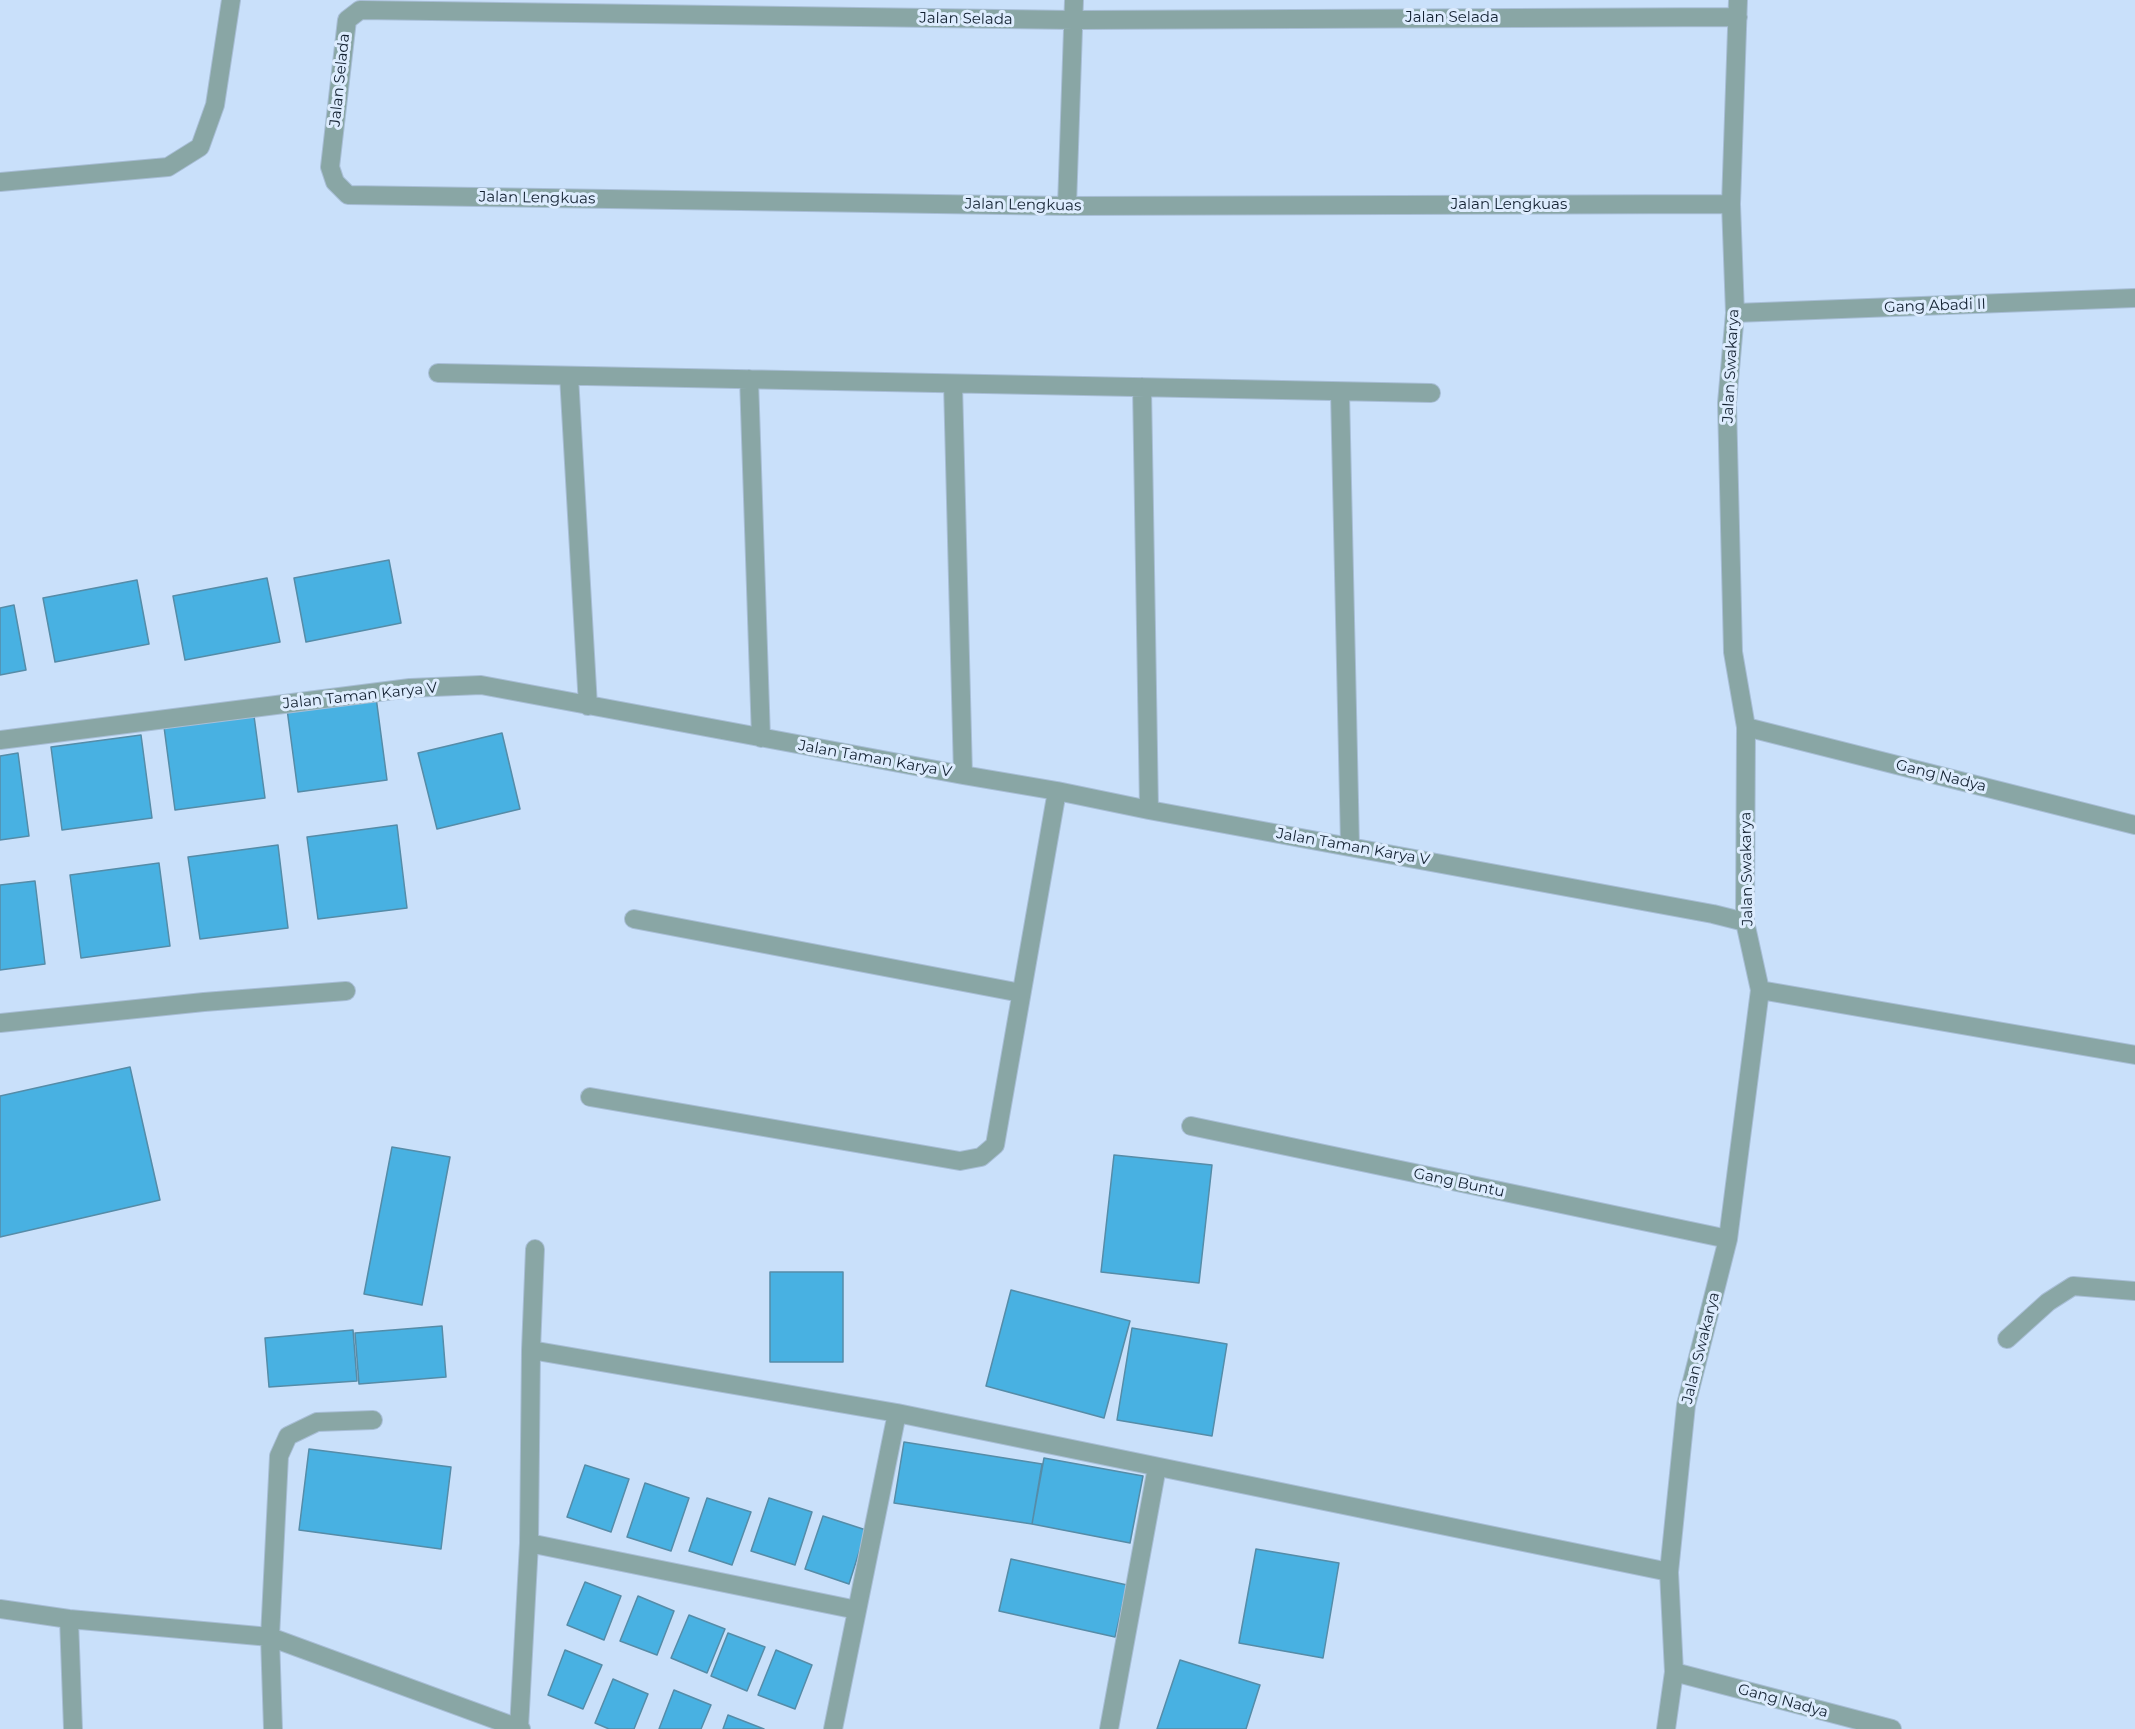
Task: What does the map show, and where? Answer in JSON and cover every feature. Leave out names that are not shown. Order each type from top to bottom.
[{"type":"street","points":[[0,182],[168,167],[200,147],[215,105],[231,0]]},
{"type":"street","points":[[1067,206],[1074,0]]},
{"type":"street","name":"Jalan Selada","points":[[330,167],[346,20],[360,10],[1074,20],[1738,8]]},
{"type":"street","name":"Jalan Swakarya","points":[[1666,1729],[1674,1672],[1669,1572],[1686,1406],[1728,1239],[1760,990],[1745,922],[1746,727],[1733,652],[1727,403],[1735,313],[1731,204],[1738,8]]},
{"type":"street","name":"Jalan Lengkuas","points":[[330,167],[335,182],[348,195],[1067,206],[1731,204]]},
{"type":"street","name":"Gang Abadi II","points":[[1735,313],[2135,298]]},
{"type":"street","points":[[438,373],[1431,393]]},
{"type":"street","points":[[568,376],[588,706]]},
{"type":"street","points":[[749,379],[761,738]]},
{"type":"street","points":[[953,384],[963,775]]},
{"type":"street","points":[[1142,387],[1149,810]]},
{"type":"street","points":[[1340,392],[1350,846]]},
{"type":"street","name":"Jalan Taman Karya V","points":[[0,740],[410,688],[481,685],[1057,791],[1713,914],[1745,922]]},
{"type":"street","name":"Gang Nadya","points":[[1746,727],[2135,825]]},
{"type":"street","points":[[590,1098],[960,1161],[981,1157],[995,1145],[1057,791]]},
{"type":"street","points":[[634,919],[1021,993]]},
{"type":"street","points":[[1760,990],[2135,1055]]},
{"type":"street","points":[[0,1023],[204,1002],[346,991]]},
{"type":"street","name":"Gang Buntu","points":[[1191,1126],[1728,1239]]},
{"type":"street","points":[[0,1609],[69,1618],[270,1637],[520,1729],[529,1543],[531,1350],[535,1250]]},
{"type":"street","points":[[2007,1339],[2048,1302],[2073,1286],[2135,1291]]},
{"type":"street","points":[[531,1350],[897,1413],[1669,1572]]},
{"type":"street","points":[[833,1729],[897,1413]]},
{"type":"street","points":[[273,1729],[270,1637],[279,1456],[288,1436],[317,1422],[373,1420]]},
{"type":"street","points":[[1109,1729],[1157,1467]]},
{"type":"street","points":[[529,1543],[857,1610]]},
{"type":"street","points":[[69,1618],[73,1729]]},
{"type":"street","name":"Gang Nadya","points":[[1674,1672],[1892,1729]]},
{"type":"building","points":[[389,560],[401,623],[306,642],[294,578]]},
{"type":"building","points":[[267,578],[280,642],[185,660],[173,596]]},
{"type":"building","points":[[137,580],[149,644],[55,662],[43,598]]},
{"type":"building","points":[[14,605],[26,670],[0,675],[0,608]]},
{"type":"building","points":[[376,697],[387,780],[298,792],[287,709]]},
{"type":"building","points":[[254,716],[265,798],[175,810],[164,727]]},
{"type":"building","points":[[502,733],[520,809],[437,829],[418,753]]},
{"type":"building","points":[[141,735],[152,818],[62,830],[51,747]]},
{"type":"building","points":[[18,753],[29,836],[0,840],[0,756]]},
{"type":"building","points":[[397,825],[407,908],[318,919],[307,837]]},
{"type":"building","points":[[278,845],[288,928],[200,939],[188,857]]},
{"type":"building","points":[[159,863],[170,946],[81,958],[70,875]]},
{"type":"building","points":[[35,881],[45,964],[0,970],[0,885]]},
{"type":"building","points":[[130,1067],[160,1200],[0,1237],[0,1096]]},
{"type":"building","points":[[392,1147],[450,1157],[422,1305],[364,1294]]},
{"type":"building","points":[[1114,1155],[1212,1165],[1199,1283],[1101,1272]]},
{"type":"building","points":[[770,1272],[843,1272],[843,1362],[770,1362]]},
{"type":"building","points":[[1011,1290],[1130,1321],[1104,1418],[986,1386]]},
{"type":"building","points":[[442,1326],[446,1377],[359,1384],[355,1333]]},
{"type":"building","points":[[1132,1328],[1227,1344],[1212,1436],[1117,1420]]},
{"type":"building","points":[[353,1330],[357,1381],[269,1387],[265,1338]]},
{"type":"building","points":[[904,1442],[1042,1464],[1032,1524],[894,1503]]},
{"type":"building","points":[[309,1449],[451,1467],[441,1549],[299,1530]]},
{"type":"building","points":[[1044,1458],[1143,1476],[1130,1543],[1032,1524]]},
{"type":"building","points":[[585,1465],[629,1479],[611,1532],[567,1517]]},
{"type":"building","points":[[645,1483],[689,1498],[671,1551],[627,1537]]},
{"type":"building","points":[[707,1498],[751,1512],[732,1565],[689,1551]]},
{"type":"building","points":[[769,1498],[812,1512],[795,1565],[751,1551]]},
{"type":"building","points":[[823,1516],[866,1530],[849,1584],[805,1569]]},
{"type":"building","points":[[1256,1549],[1339,1563],[1323,1658],[1239,1643]]},
{"type":"building","points":[[1011,1559],[1127,1585],[1115,1637],[999,1611]]},
{"type":"building","points":[[585,1582],[621,1596],[604,1640],[567,1625]]},
{"type":"building","points":[[638,1596],[674,1611],[657,1655],[620,1641]]},
{"type":"building","points":[[689,1615],[725,1629],[707,1673],[671,1658]]},
{"type":"building","points":[[728,1633],[765,1647],[747,1691],[711,1676]]},
{"type":"building","points":[[565,1650],[602,1665],[583,1709],[548,1695]]},
{"type":"building","points":[[776,1650],[812,1665],[795,1709],[758,1695]]},
{"type":"building","points":[[1180,1660],[1260,1685],[1246,1729],[1157,1729]]},
{"type":"building","points":[[613,1679],[648,1694],[634,1729],[609,1729],[595,1723]]},
{"type":"building","points":[[674,1690],[711,1705],[701,1729],[659,1729]]},
{"type":"building","points":[[728,1715],[764,1729],[723,1729]]}]
